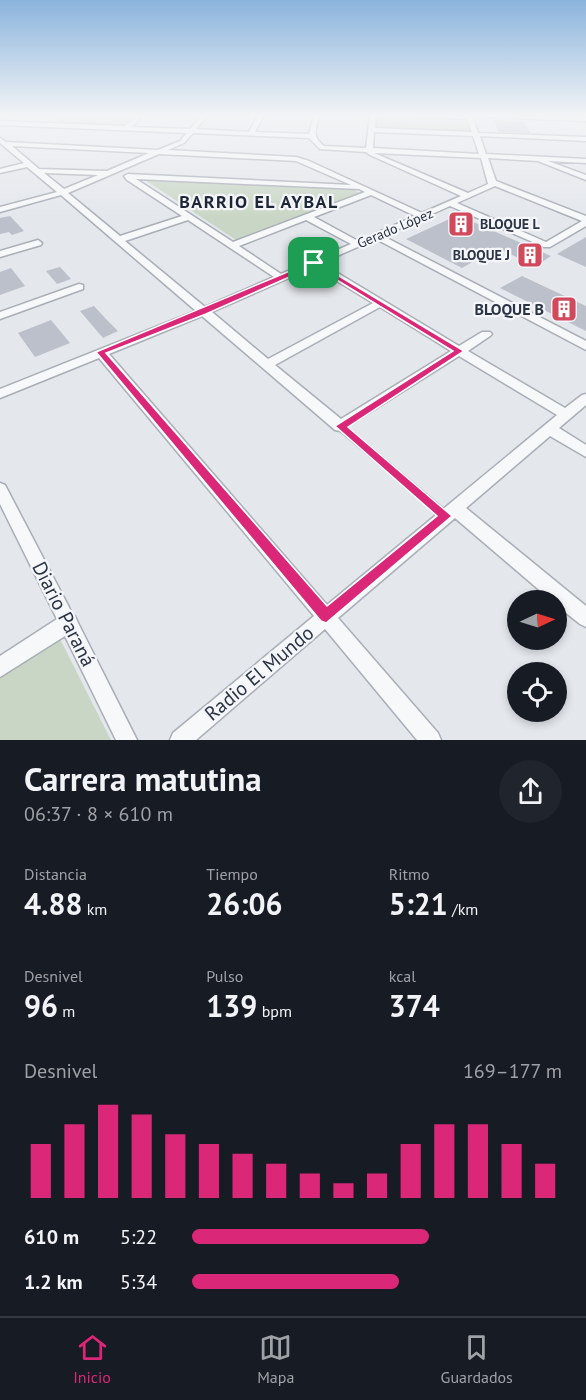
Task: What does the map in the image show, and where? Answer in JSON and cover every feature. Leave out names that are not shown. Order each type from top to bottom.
[{"type":"street","points":[[12,150],[340,426],[486,334]]},
{"type":"street","points":[[124,150],[301,160],[423,216]]},
{"type":"street","points":[[0,210],[62,190],[152,150]]},
{"type":"street","points":[[126,172],[165,150]]},
{"type":"street","points":[[346,150],[586,161]]},
{"type":"street","points":[[481,150],[492,182],[586,221]]},
{"type":"street","points":[[369,151],[469,196]]},
{"type":"street","points":[[538,158],[546,165],[586,178]]},
{"type":"street","points":[[0,171],[30,164]]},
{"type":"street","points":[[38,171],[126,172],[367,190]]},
{"type":"street","points":[[126,172],[231,246],[281,278]]},
{"type":"street","name":"Gerado López","points":[[0,394],[203,312],[469,196],[492,185],[492,182]]},
{"type":"street","points":[[0,205],[62,190]]},
{"type":"street","points":[[231,246],[307,217],[367,190]]},
{"type":"street","points":[[451,204],[547,245],[586,221]]},
{"type":"street","points":[[118,240],[189,217]]},
{"type":"street","points":[[307,217],[358,244]]},
{"type":"street","points":[[377,236],[586,346]]},
{"type":"street","points":[[0,254],[38,243]]},
{"type":"street","points":[[314,263],[566,415]]},
{"type":"street","points":[[0,316],[79,287]]},
{"type":"street","points":[[268,364],[380,303]]},
{"type":"street","points":[[100,352],[431,740]]},
{"type":"street","name":"Radio El Mundo","points":[[180,740],[586,398]]},
{"type":"street","points":[[550,429],[586,452]]},
{"type":"street","name":"Diario Paraná","points":[[0,489],[5,512],[69,622],[127,740]]},
{"type":"street","points":[[450,512],[586,618]]},
{"type":"street","points":[[0,667],[69,622]]},
{"type":"lane","points":[[340,426],[450,512]]},
{"type":"green space","points":[[145,180],[354,190],[361,194],[236,240]]},
{"type":"green space","points":[[59,637],[111,740],[0,740],[0,678]]},
{"type":"building","points":[[458,215],[551,256],[536,266],[497,248],[462,268],[406,239]]},
{"type":"building","points":[[10,216],[24,231],[12,235],[9,232],[0,234],[0,218]]},
{"type":"building","points":[[586,237],[586,267],[557,254]]},
{"type":"building","points":[[60,267],[71,279],[57,284],[46,271]]},
{"type":"building","points":[[11,268],[25,286],[0,295],[0,272]]},
{"type":"building","points":[[522,276],[586,306],[586,331],[500,288]]},
{"type":"building","points":[[94,306],[118,331],[103,338],[80,311]]},
{"type":"building","points":[[51,320],[70,343],[35,357],[18,333]]},
{"type":"place","name":"BLOQUE L","points":[[461,224]]},
{"type":"place","name":"BLOQUE J","points":[[530,255]]},
{"type":"place","name":"BLOQUE B","points":[[564,309]]},
{"type":"district","name":"BARRIO EL AYBAL","points":[[259,202]]},
{"type":"route","points":[[314,263],[459,351],[340,426],[446,516],[326,616],[100,352],[203,312],[314,263]]}]
